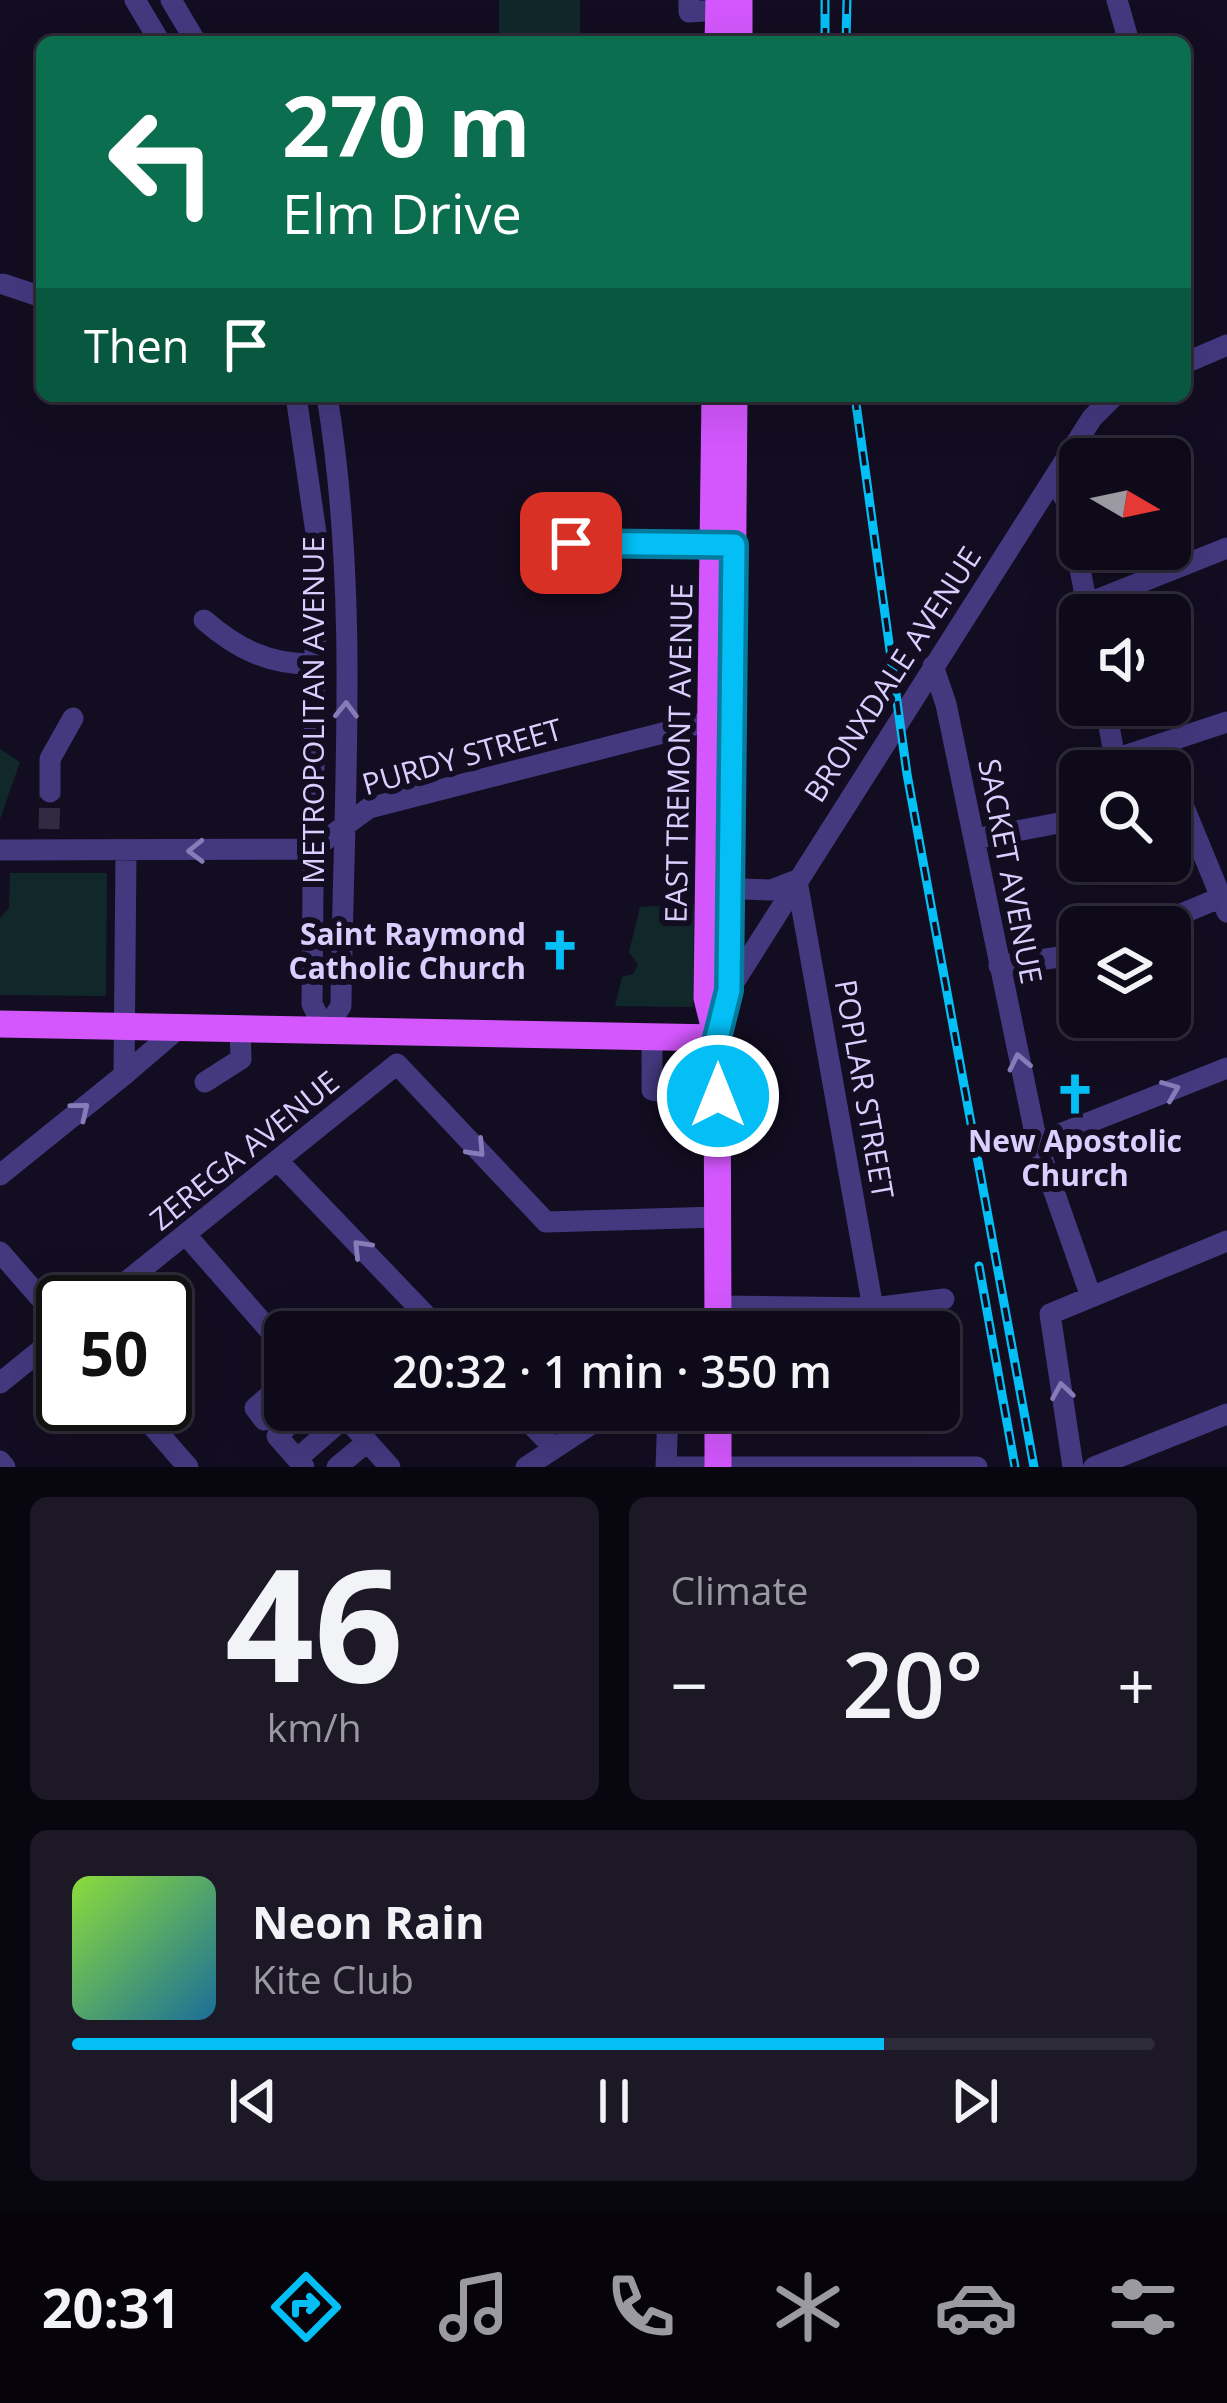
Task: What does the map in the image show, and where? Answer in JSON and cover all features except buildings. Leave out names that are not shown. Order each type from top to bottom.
[{"type":"main road","name":"EAST TREMONT AVENUE","points":[[715,402],[723,545],[722,724],[719,888],[707,998],[717,1038],[718,1311]]},
{"type":"main road","name":"EAST TREMONT AVENUE","points":[[723,545],[734,402]]},
{"type":"main road","name":"EAST TREMONT AVENUE","points":[[717,1038],[729,990],[719,888]]},
{"type":"main road","points":[[0,1024],[717,1038]]},
{"type":"main road","points":[[718,1431],[718,1466]]},
{"type":"street","points":[[135,0],[156,36]]},
{"type":"street","points":[[171,0],[192,36]]},
{"type":"street","points":[[689,0],[689,12],[727,21]]},
{"type":"street","points":[[1117,0],[1128,36]]},
{"type":"street","points":[[3,284],[36,295]]},
{"type":"street","points":[[1191,360],[1227,345]]},
{"type":"street","name":"METROPOLITAN AVENUE","points":[[297,402],[315,528],[312,1004],[326,1030],[341,1006],[348,630],[343,527],[328,402]]},
{"type":"street","name":"BRONXDALE AVENUE","points":[[729,990],[1092,418],[1108,402]]},
{"type":"street","points":[[1054,478],[1066,503],[1085,594]]},
{"type":"street","points":[[315,528],[343,527]]},
{"type":"street","points":[[571,543],[723,545]]},
{"type":"street","points":[[1122,594],[1227,548]]},
{"type":"street","points":[[204,620],[239,648],[268,660],[314,664]]},
{"type":"street","name":"SACKET AVENUE","points":[[933,667],[946,704],[1036,1143],[1090,1294]]},
{"type":"street","points":[[50,792],[50,759],[73,718]]},
{"type":"street","points":[[1158,750],[1227,722]]},
{"type":"street","name":"PURDY STREET","points":[[313,849],[369,808],[722,724]]},
{"type":"street","points":[[1166,746],[1167,750]]},
{"type":"street","points":[[974,838],[1059,823]]},
{"type":"street","points":[[1191,833],[1225,902],[1191,913]]},
{"type":"street","points":[[0,850],[49,840],[127,852],[313,849]]},
{"type":"street","points":[[124,1075],[127,852]]},
{"type":"street","points":[[719,888],[771,890],[797,880]]},
{"type":"street","name":"POPLAR STREET","points":[[797,880],[873,1308]]},
{"type":"street","points":[[999,967],[1059,957]]},
{"type":"street","points":[[0,1175],[180,1027]]},
{"type":"street","points":[[205,1082],[241,1059],[240,1028]]},
{"type":"street","points":[[397,1030],[397,1064],[546,1222],[719,1217]]},
{"type":"street","points":[[652,1038],[652,1090],[672,1094],[676,1108],[686,1112],[718,1113]]},
{"type":"street","name":"ZEREGA AVENUE","points":[[135,1275],[397,1064]]},
{"type":"street","points":[[1036,1143],[1227,1068]]},
{"type":"street","points":[[278,1161],[422,1311]]},
{"type":"street","points":[[186,1235],[264,1324]]},
{"type":"street","points":[[1073,1467],[1050,1314],[1227,1240]]},
{"type":"street","points":[[0,1252],[36,1295]]},
{"type":"street","points":[[831,1311],[944,1299]]},
{"type":"street","points":[[0,1383],[36,1352]]},
{"type":"street","points":[[263,1420],[255,1408],[264,1400]]},
{"type":"street","points":[[1094,1467],[1227,1414]]},
{"type":"street","points":[[157,1431],[188,1467]]},
{"type":"street","points":[[282,1431],[277,1436],[300,1463],[327,1431]]},
{"type":"street","points":[[358,1431],[389,1467]]},
{"type":"street","points":[[537,1431],[553,1447]]},
{"type":"street","points":[[526,1467],[579,1431]]},
{"type":"street","points":[[667,1431],[666,1467],[976,1467]]},
{"type":"street","points":[[338,1467],[367,1442]]},
{"type":"green space","points":[[499,0],[580,0],[580,36],[499,36]]},
{"type":"green space","points":[[0,749],[20,762],[0,819]]},
{"type":"green space","points":[[10,873],[107,873],[106,996],[0,995],[0,918],[9,908]]},
{"type":"green space","points":[[694,904],[693,1007],[615,1006],[622,977],[633,974],[638,965],[629,952],[640,907]]},
{"type":"tunnel","points":[[49,829],[50,792]]},
{"type":"railway","points":[[825,0],[825,36]]},
{"type":"railway","points":[[846,36],[847,0]]},
{"type":"railway","points":[[856,402],[907,774],[1034,1467]]},
{"type":"railway","points":[[979,1266],[1015,1467]]},
{"type":"place","name":"Saint Raymond Catholic Church","points":[[560,950]]},
{"type":"place","name":"New Apostolic Church","points":[[1075,1094]]},
{"type":"route","points":[[571,543],[734,545],[729,990],[717,1038],[718,1096]]}]
